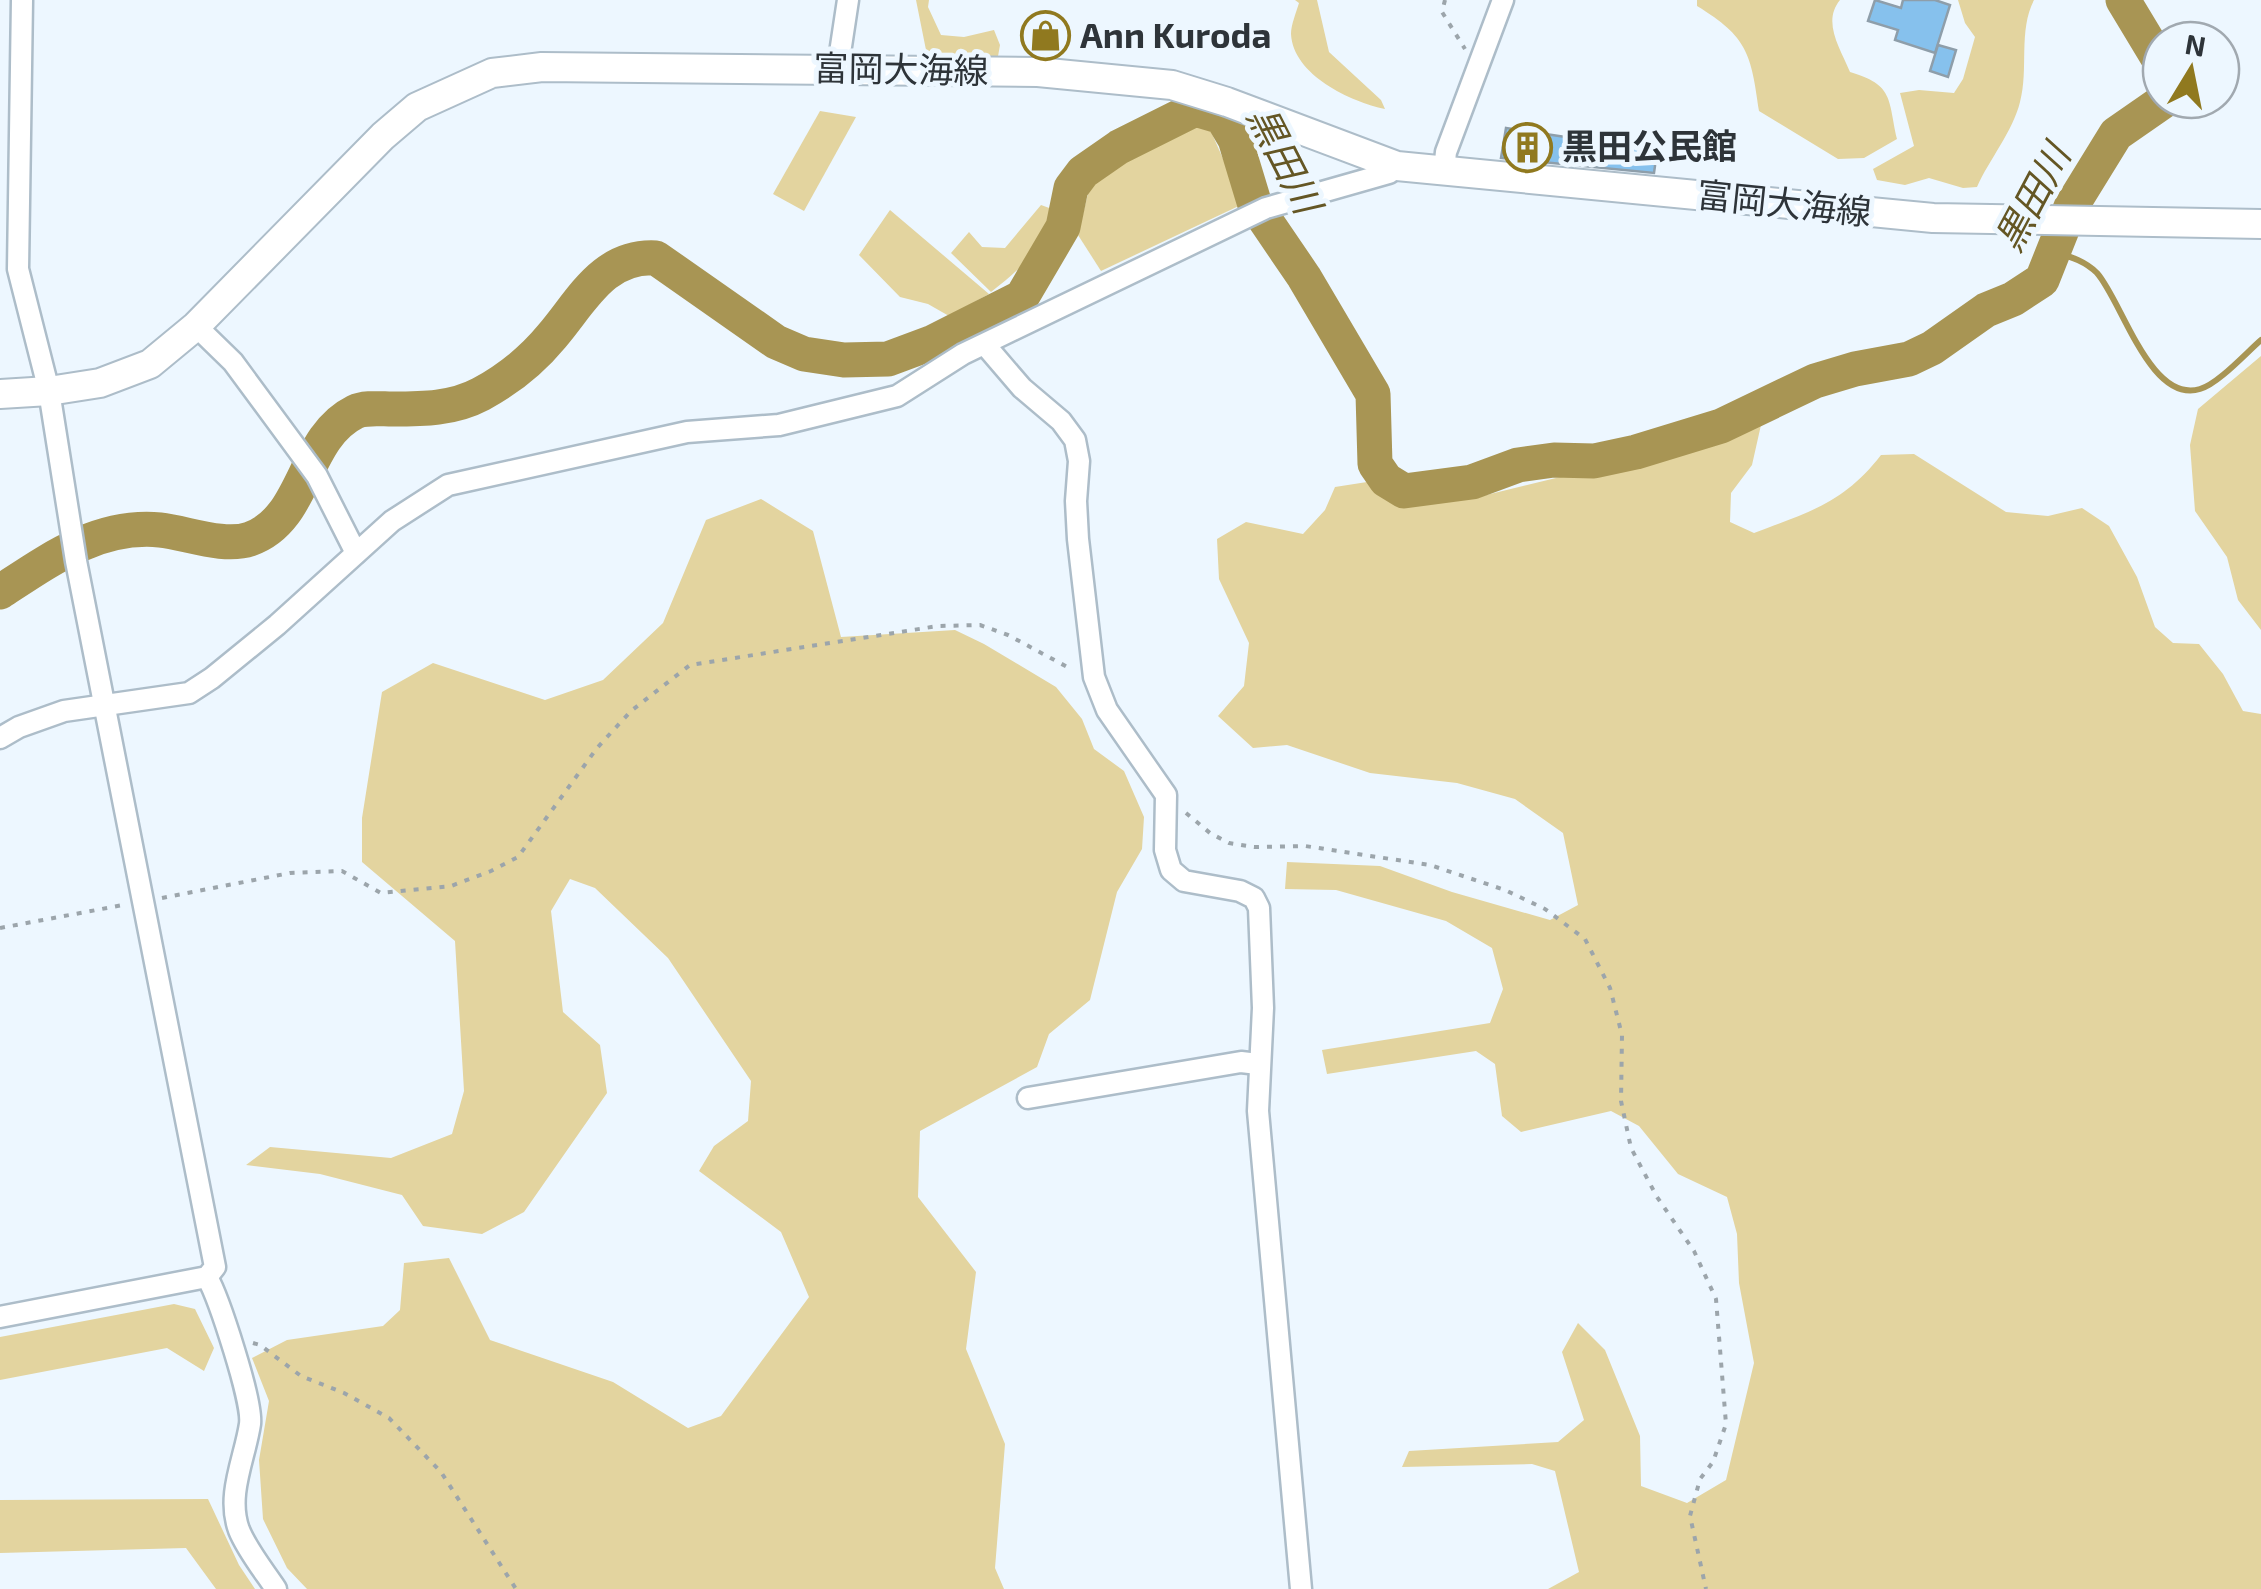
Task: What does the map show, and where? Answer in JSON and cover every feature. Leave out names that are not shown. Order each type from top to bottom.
[{"type":"main road","name":"富岡大海線","points":[[0,394],[100,383],[150,364],[196,326],[383,136],[417,107],[492,72],[542,66],[1038,72],[1172,85],[1397,166],[1933,218],[2261,224]]},
{"type":"street","points":[[0,1317],[207,1277],[215,1267],[76,562],[48,391],[18,269],[22,0]]},
{"type":"street","points":[[830,70],[840,53],[848,0]]},
{"type":"street","points":[[1444,170],[1446,152],[1503,0]]},
{"type":"street","points":[[0,738],[18,727],[64,711],[190,693],[277,625],[392,521],[448,485],[686,432],[779,425],[897,396],[964,354],[1259,212],[1389,173],[1397,166]]},
{"type":"street","points":[[196,326],[233,362],[316,476],[356,554]]},
{"type":"street","points":[[986,346],[1022,388],[1061,421],[1076,440],[1078,539],[1094,676],[1107,710],[1166,795],[1165,850],[1171,870],[1184,881],[1240,891],[1254,898],[1260,908],[1263,1008],[1258,1110],[1301,1589]]},
{"type":"street","points":[[1028,1098],[1241,1062],[1258,1064]]},
{"type":"street","points":[[207,1277],[218,1296],[247,1394],[250,1420],[236,1488],[239,1531],[276,1589]]},
{"type":"path","points":[[1445,0],[1442,12],[1477,70]]},
{"type":"path","points":[[0,928],[290,873],[342,871],[381,893],[451,886],[491,871],[518,857],[597,748],[632,710],[690,665],[938,626],[980,625],[1008,635],[1084,675],[1094,676]]},
{"type":"path","points":[[1166,795],[1210,833],[1228,843],[1305,846],[1430,865],[1506,890],[1545,909],[1585,940],[1610,988],[1622,1034],[1621,1101],[1631,1148],[1657,1197],[1694,1251],[1716,1299],[1726,1424],[1713,1462],[1700,1478],[1690,1516],[1706,1589]]},
{"type":"path","points":[[228,1339],[260,1344],[301,1376],[344,1393],[389,1418],[441,1472],[516,1589]]},
{"type":"shaded area","points":[[916,0],[929,0],[928,7],[941,35],[964,37],[994,30],[1000,45],[997,62],[928,60]]},
{"type":"shaded area","points":[[1295,0],[1317,0],[1329,52],[1381,100],[1385,109],[1341,93],[1302,62],[1291,34],[1299,3]]},
{"type":"shaded area","points":[[1697,0],[1840,0],[1833,17],[1838,44],[1850,72],[1875,82],[1887,95],[1897,139],[1864,158],[1838,159],[1759,111],[1744,49],[1727,27],[1697,6]]},
{"type":"shaded area","points":[[1958,0],[2034,0],[2026,24],[2023,89],[2012,124],[1977,187],[1963,188],[1929,178],[1905,185],[1877,180],[1873,169],[1914,146],[1900,93],[1954,93],[1963,79],[1975,37],[1965,23]]},
{"type":"shaded area","points":[[820,111],[856,117],[804,211],[773,194]]},
{"type":"shaded area","points":[[1187,124],[1209,127],[1243,204],[1101,271],[1078,235],[1090,185],[1111,165]]},
{"type":"shaded area","points":[[1041,205],[1052,209],[1038,246],[1022,266],[991,292],[951,253],[969,232],[982,247],[1005,248]]},
{"type":"shaded area","points":[[890,210],[989,294],[949,316],[928,304],[900,297],[859,255]]},
{"type":"shaded area","points":[[2261,356],[2261,630],[2238,600],[2227,557],[2195,511],[2190,445],[2198,409]]},
{"type":"shaded area","points":[[1763,416],[1752,465],[1731,493],[1730,522],[1754,533],[1809,512],[1853,484],[1881,455],[1914,454],[2006,512],[2048,516],[2082,508],[2109,526],[2137,577],[2155,627],[2173,643],[2199,644],[2223,674],[2243,711],[2261,714],[2261,1589],[1548,1589],[1579,1572],[1555,1471],[1532,1464],[1402,1467],[1409,1451],[1558,1442],[1584,1420],[1562,1352],[1578,1323],[1605,1350],[1640,1436],[1641,1486],[1687,1503],[1726,1480],[1754,1363],[1739,1283],[1737,1234],[1727,1197],[1678,1174],[1639,1126],[1611,1111],[1521,1132],[1502,1116],[1495,1064],[1476,1051],[1327,1074],[1322,1050],[1490,1023],[1503,989],[1492,948],[1446,921],[1336,890],[1285,889],[1287,862],[1380,866],[1550,920],[1578,905],[1563,833],[1515,799],[1457,783],[1370,773],[1287,745],[1253,748],[1218,716],[1244,686],[1249,643],[1219,579],[1217,539],[1246,522],[1303,534],[1325,510],[1335,487],[1367,482],[1407,502],[1478,497],[1700,443]]},
{"type":"shaded area","points":[[761,499],[813,531],[841,637],[955,630],[984,644],[1056,687],[1082,719],[1094,749],[1124,771],[1144,817],[1142,849],[1117,892],[1090,1000],[1049,1034],[1037,1067],[920,1131],[918,1197],[976,1272],[966,1349],[1005,1444],[995,1568],[1004,1589],[307,1589],[287,1568],[263,1519],[259,1460],[269,1401],[252,1358],[287,1340],[383,1326],[400,1310],[404,1263],[449,1258],[490,1340],[613,1382],[688,1428],[721,1416],[809,1297],[781,1232],[699,1171],[714,1146],[748,1121],[751,1081],[668,958],[595,888],[570,879],[551,911],[563,1012],[600,1045],[607,1093],[524,1212],[482,1234],[423,1226],[402,1195],[320,1174],[246,1165],[270,1147],[391,1158],[452,1134],[464,1091],[455,941],[362,862],[362,818],[382,692],[433,663],[545,700],[603,680],[663,623],[706,520]]},
{"type":"shaded area","points":[[174,1304],[195,1309],[214,1348],[204,1371],[167,1348],[0,1380],[0,1337]]},
{"type":"shaded area","points":[[208,1499],[239,1565],[255,1589],[216,1589],[186,1548],[0,1553],[0,1500]]},
{"type":"building","points":[[1875,0],[1901,8],[1903,0],[1935,0],[1950,5],[1935,53],[1895,40],[1898,30],[1868,21]]},
{"type":"building","name":"Ann Kuroda","points":[[1028,22],[1065,27],[1062,49],[1025,45]]},
{"type":"building","points":[[1938,45],[1956,50],[1948,77],[1930,71]]},
{"type":"building","points":[[1506,128],[1658,145],[1654,173],[1501,158]]},
{"type":"waterway","name":"黒田川","points":[[2123,0],[2141,30]]},
{"type":"waterway","name":"黒田川","points":[[0,592],[75,547],[116,533],[160,530],[217,541],[250,539],[269,529],[283,514],[324,440],[338,424],[363,409],[438,407],[481,394],[537,353],[595,283],[622,264],[638,259],[656,258],[776,342],[804,354],[844,360],[888,359],[931,343],[1022,297],[1063,227],[1071,188],[1083,172],[1119,147],[1195,109],[1222,117],[1235,139],[1255,205],[1304,277],[1373,394],[1375,464],[1386,480],[1404,491],[1472,482],[1518,465],[1554,460],[1594,461],[1636,452],[1721,426],[1815,381],[1909,359],[2042,280],[2071,207],[2116,134],[2141,117]]},
{"type":"waterway","points":[[2055,252],[2083,262],[2097,273],[2152,366],[2166,381],[2182,389],[2207,386],[2261,340]]},
{"type":"place","name":"Ann Kuroda","points":[[1045,36]]},
{"type":"place","name":"黒田公民館","points":[[1527,147]]}]
